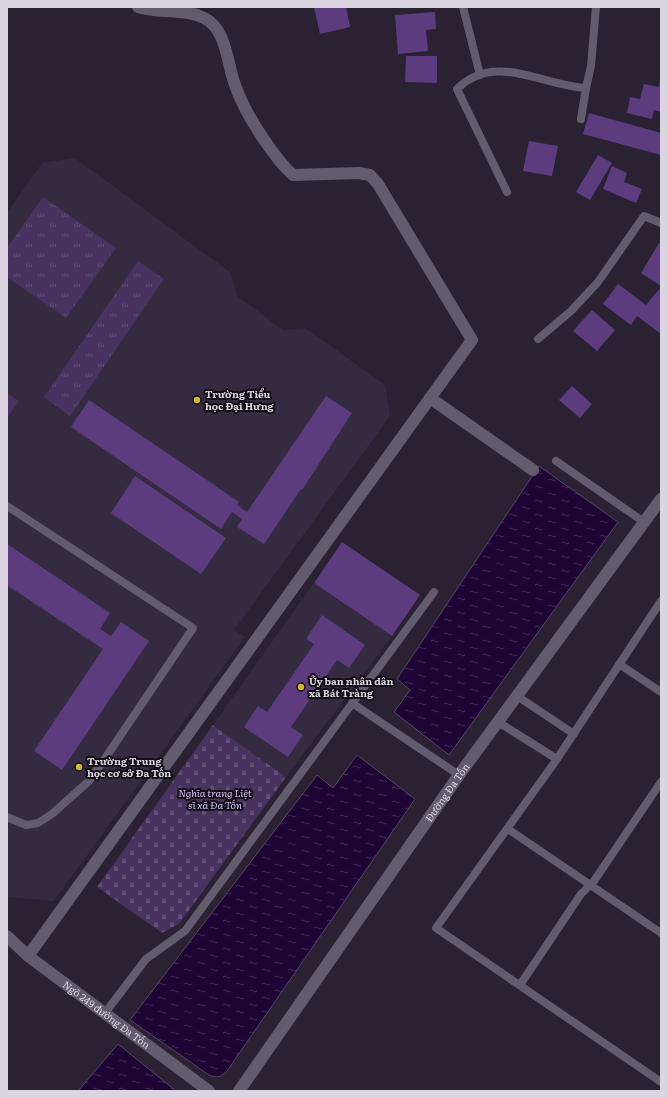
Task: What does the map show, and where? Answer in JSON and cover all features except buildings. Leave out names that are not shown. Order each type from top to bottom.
[{"type":"street","points":[[28,956],[472,340],[378,184],[370,175],[360,173],[293,174],[283,166],[247,111],[235,83],[222,38],[215,26],[205,18],[193,14],[138,7]]},
{"type":"street","points":[[430,398],[533,470]]},
{"type":"street","name":"Đường Đa Tốn","points":[[239,1091],[459,775],[661,499]]},
{"type":"street","name":"Ngõ 249 đường Đa Tốn","points":[[7,936],[28,956],[208,1091]]},
{"type":"lane","points":[[463,7],[480,74]]},
{"type":"lane","points":[[581,119],[591,66],[596,7]]},
{"type":"lane","points":[[507,192],[456,89],[465,81],[480,74],[516,72],[559,85],[586,88]]},
{"type":"lane","points":[[538,340],[571,311],[598,282],[644,216],[661,223]]},
{"type":"lane","points":[[556,461],[644,522]]},
{"type":"lane","points":[[7,506],[193,628],[89,781],[52,814],[38,823],[26,825],[7,817]]},
{"type":"lane","points":[[106,1013],[146,959],[185,931],[434,592]]},
{"type":"lane","points":[[661,601],[557,759],[436,928],[661,1082]]},
{"type":"lane","points":[[619,664],[661,692]]},
{"type":"lane","points":[[517,696],[574,734]]},
{"type":"lane","points":[[352,703],[459,775]]},
{"type":"lane","points":[[498,722],[557,759]]},
{"type":"lane","points":[[520,985],[581,894],[590,885],[661,782]]},
{"type":"lane","points":[[508,829],[661,933]]},
{"type":"shaded area","name":"Trường Tiểu học Đại Hưng","points":[[75,158],[231,273],[237,296],[283,330],[305,328],[385,385],[390,416],[234,630],[245,637],[54,901],[7,897],[7,213],[42,163]]},
{"type":"shaded area","points":[[314,583],[392,636],[286,777],[213,725]]},
{"type":"green space","points":[[43,197],[116,248],[66,318],[7,277],[7,248]]},
{"type":"green space","points":[[138,261],[164,279],[70,416],[44,397]]},
{"type":"green space","points":[[7,393],[19,401],[7,418]]},
{"type":"green space","name":"Nghĩa trang Liệt sĩ xã Đa Tốn","points":[[213,725],[286,777],[179,924],[162,933],[97,887]]},
{"type":"water","points":[[539,466],[618,522],[449,755],[394,712],[410,690],[397,679]]},
{"type":"water","points":[[357,755],[415,799],[227,1071],[223,1075],[219,1076],[209,1075],[130,1020],[317,775],[333,788]]},
{"type":"water","points":[[118,1044],[176,1091],[78,1091]]},
{"type":"place","name":"Trường Tiểu học Đại Hưng","points":[[197,400]]},
{"type":"place","name":"Ủy ban nhân dân xã Bát Tràng","points":[[301,687]]},
{"type":"place","name":"Trường Trung học cơ sở Đa Tốn","points":[[79,767]]}]
